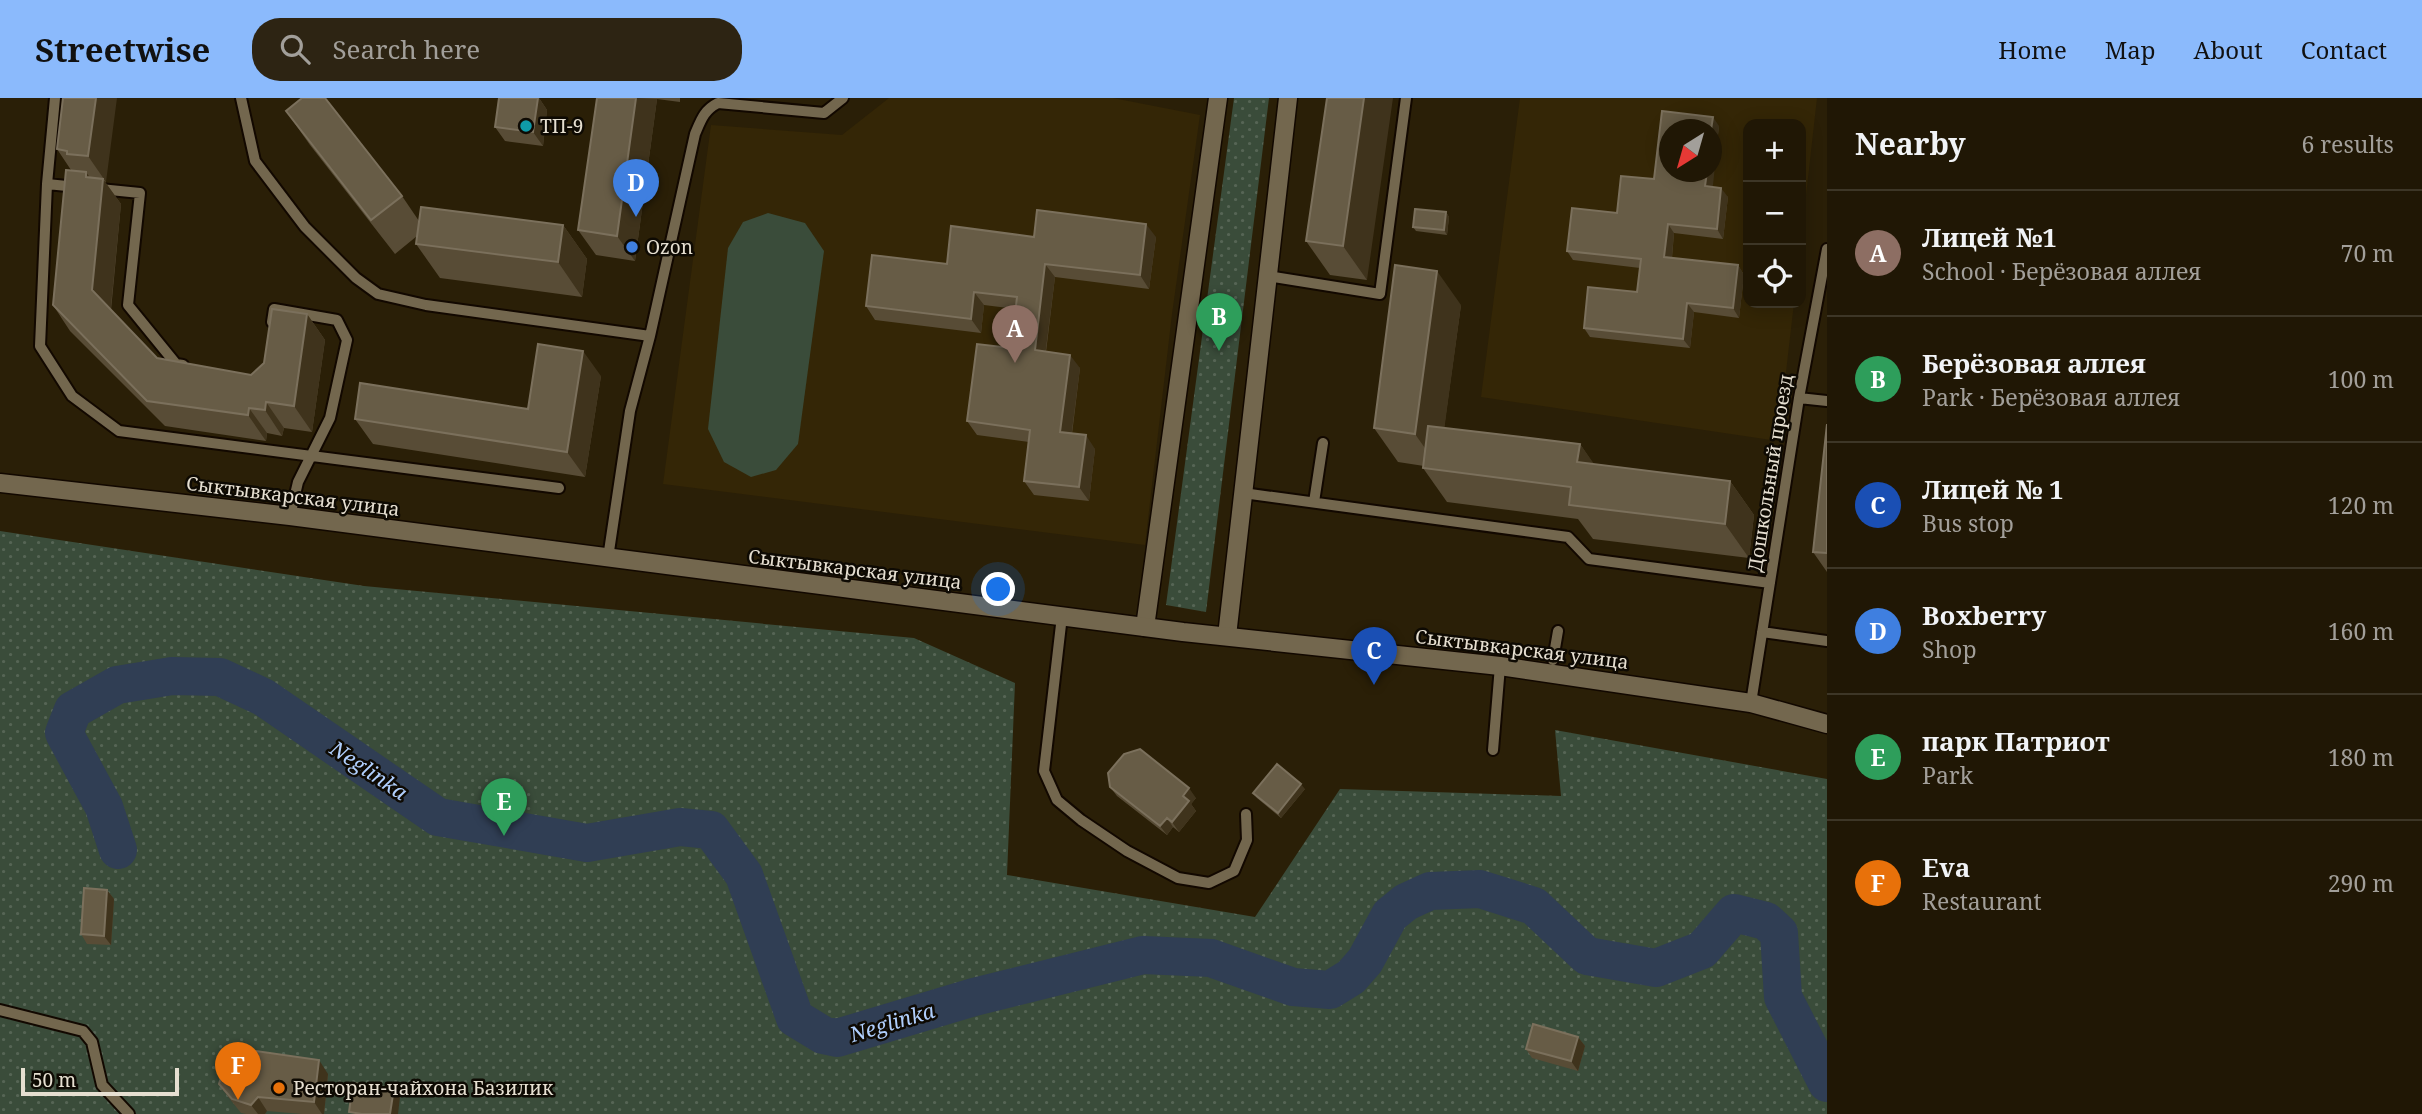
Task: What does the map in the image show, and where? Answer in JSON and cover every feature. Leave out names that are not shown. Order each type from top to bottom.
[{"type":"street","points":[[1145,627],[1218,98]]},
{"type":"street","points":[[1227,636],[1288,98]]},
{"type":"street","name":"Сыктывкарская улица","points":[[0,483],[290,516],[1062,617],[1500,666],[1751,703],[1827,724]]},
{"type":"lane","points":[[55,98],[47,184],[40,346],[72,396],[119,431],[559,488]]},
{"type":"lane","points":[[242,98],[255,160],[305,227],[356,278],[378,294],[426,305],[650,336]]},
{"type":"lane","points":[[608,558],[630,411],[650,336],[695,134],[702,116],[708,108],[718,103],[745,102],[824,113],[843,98]]},
{"type":"lane","points":[[1268,276],[1380,294],[1406,98]]},
{"type":"lane","points":[[47,184],[140,193],[128,305],[176,364],[188,366]]},
{"type":"lane","name":"Дошкольный проезд","points":[[1751,703],[1799,398],[1827,249]]},
{"type":"lane","points":[[271,332],[274,309],[337,320],[347,340],[330,418],[298,482],[290,516]]},
{"type":"lane","points":[[1799,398],[1827,401]]},
{"type":"lane","points":[[1314,502],[1323,443]]},
{"type":"lane","points":[[1243,494],[1568,537],[1589,559],[1770,583]]},
{"type":"lane","points":[[1062,617],[1044,771],[1057,800],[1127,851],[1178,878],[1209,883],[1234,872],[1247,840],[1246,814]]},
{"type":"lane","points":[[1553,660],[1558,631]]},
{"type":"lane","points":[[1762,632],[1827,640]]},
{"type":"lane","points":[[1493,750],[1500,666]]},
{"type":"lane","points":[[0,1010],[83,1031],[92,1042],[102,1085],[129,1114]]},
{"type":"shaded area","points":[[889,98],[1113,98],[1200,115],[1172,314],[1145,545],[663,484],[711,125],[842,135]]},
{"type":"shaded area","points":[[1520,98],[1817,98],[1806,196],[1806,119],[1743,119],[1743,308],[1793,308],[1778,441],[1481,397]]},
{"type":"green space","points":[[1234,98],[1269,98],[1206,612],[1166,605]]},
{"type":"green space","points":[[768,213],[805,223],[824,251],[798,444],[776,470],[751,477],[724,462],[708,429],[728,248],[743,222]]},
{"type":"green space","points":[[0,531],[364,586],[914,638],[1015,683],[1007,875],[1255,917],[1340,789],[1561,796],[1555,730],[1827,779],[1827,1114],[0,1114]]},
{"type":"building","points":[[63,98],[96,98],[88,156],[67,154],[67,151],[57,149]]},
{"type":"building","points":[[302,98],[325,98],[402,196],[371,220],[286,111]]},
{"type":"building","points":[[499,98],[538,98],[533,132],[495,127]]},
{"type":"building","points":[[597,98],[636,98],[617,236],[578,230]]},
{"type":"building","points":[[1327,98],[1364,98],[1343,246],[1306,241]]},
{"type":"building","points":[[1662,111],[1713,117],[1713,119],[1661,119]]},
{"type":"building","points":[[1659,136],[1659,182],[1706,182],[1705,186],[1721,188],[1717,229],[1668,224],[1664,257],[1738,265],[1733,308],[1687,303],[1683,339],[1584,328],[1588,287],[1637,292],[1641,259],[1567,251],[1572,208],[1617,213],[1621,176],[1654,179]]},
{"type":"building","points":[[66,170],[86,172],[86,177],[103,179],[92,290],[157,358],[251,375],[264,363],[272,309],[307,314],[294,406],[266,402],[265,410],[249,408],[248,415],[147,401],[53,305]]},
{"type":"building","points":[[421,207],[563,225],[558,262],[416,244]]},
{"type":"building","points":[[1415,209],[1446,212],[1444,230],[1413,227]]},
{"type":"building","points":[[1037,210],[1146,224],[1140,275],[1045,264],[1035,350],[1070,355],[1060,432],[1086,435],[1079,487],[1024,481],[1030,430],[967,421],[977,344],[1011,348],[1017,297],[974,292],[971,319],[866,306],[872,255],[947,264],[951,226],[1034,237]]},
{"type":"building","points":[[1395,265],[1437,271],[1415,434],[1374,428]]},
{"type":"building","points":[[538,344],[583,351],[567,452],[355,419],[360,383],[528,409]]},
{"type":"building","points":[[1827,424],[1827,553],[1813,552]]},
{"type":"building","points":[[1428,426],[1580,444],[1577,462],[1730,481],[1725,524],[1569,505],[1571,487],[1423,468]]},
{"type":"building","points":[[1140,749],[1189,788],[1183,796],[1189,801],[1172,822],[1167,818],[1160,826],[1110,787],[1108,773],[1124,754]]},
{"type":"building","points":[[1277,764],[1301,784],[1278,813],[1253,793]]},
{"type":"building","points":[[84,888],[107,890],[104,936],[81,934]]},
{"type":"building","points":[[1533,1024],[1578,1037],[1571,1061],[1526,1049]]},
{"type":"building","name":"Ресторан-чайхона Базилик","points":[[242,1049],[319,1060],[314,1102],[258,1097],[251,1105],[232,1099],[219,1084],[225,1064]]},
{"type":"building","points":[[353,1083],[394,1088],[390,1114],[349,1112]]},
{"type":"waterway","name":"Neglinka","points":[[118,850],[104,807],[64,733],[73,710],[117,685],[172,676],[220,677],[263,697],[438,817],[587,843],[680,827],[711,830],[744,875],[795,1018],[823,1035],[837,1038],[974,997],[1143,955],[1211,958],[1293,987],[1330,990],[1351,977],[1365,961],[1390,915],[1406,902],[1430,891],[1480,889],[1534,906],[1587,956],[1656,968],[1702,950],[1734,913],[1766,921],[1779,933],[1783,997],[1827,1083]]},
{"type":"place","name":"ТП-9","points":[[526,126]]},
{"type":"place","name":"Boxberry","points":[[636,217]]},
{"type":"place","name":"Ozon","points":[[632,247]]},
{"type":"place","name":"Берёзовая аллея","points":[[1219,351]]},
{"type":"place","name":"Лицей №1","points":[[1015,363]]},
{"type":"place","name":"Лицей № 1","points":[[1374,685]]},
{"type":"place","name":"парк Патриот","points":[[504,836]]},
{"type":"place","name":"Ресторан-чайхона Базилик","points":[[279,1088]]},
{"type":"place","name":"Eva","points":[[238,1100]]}]
